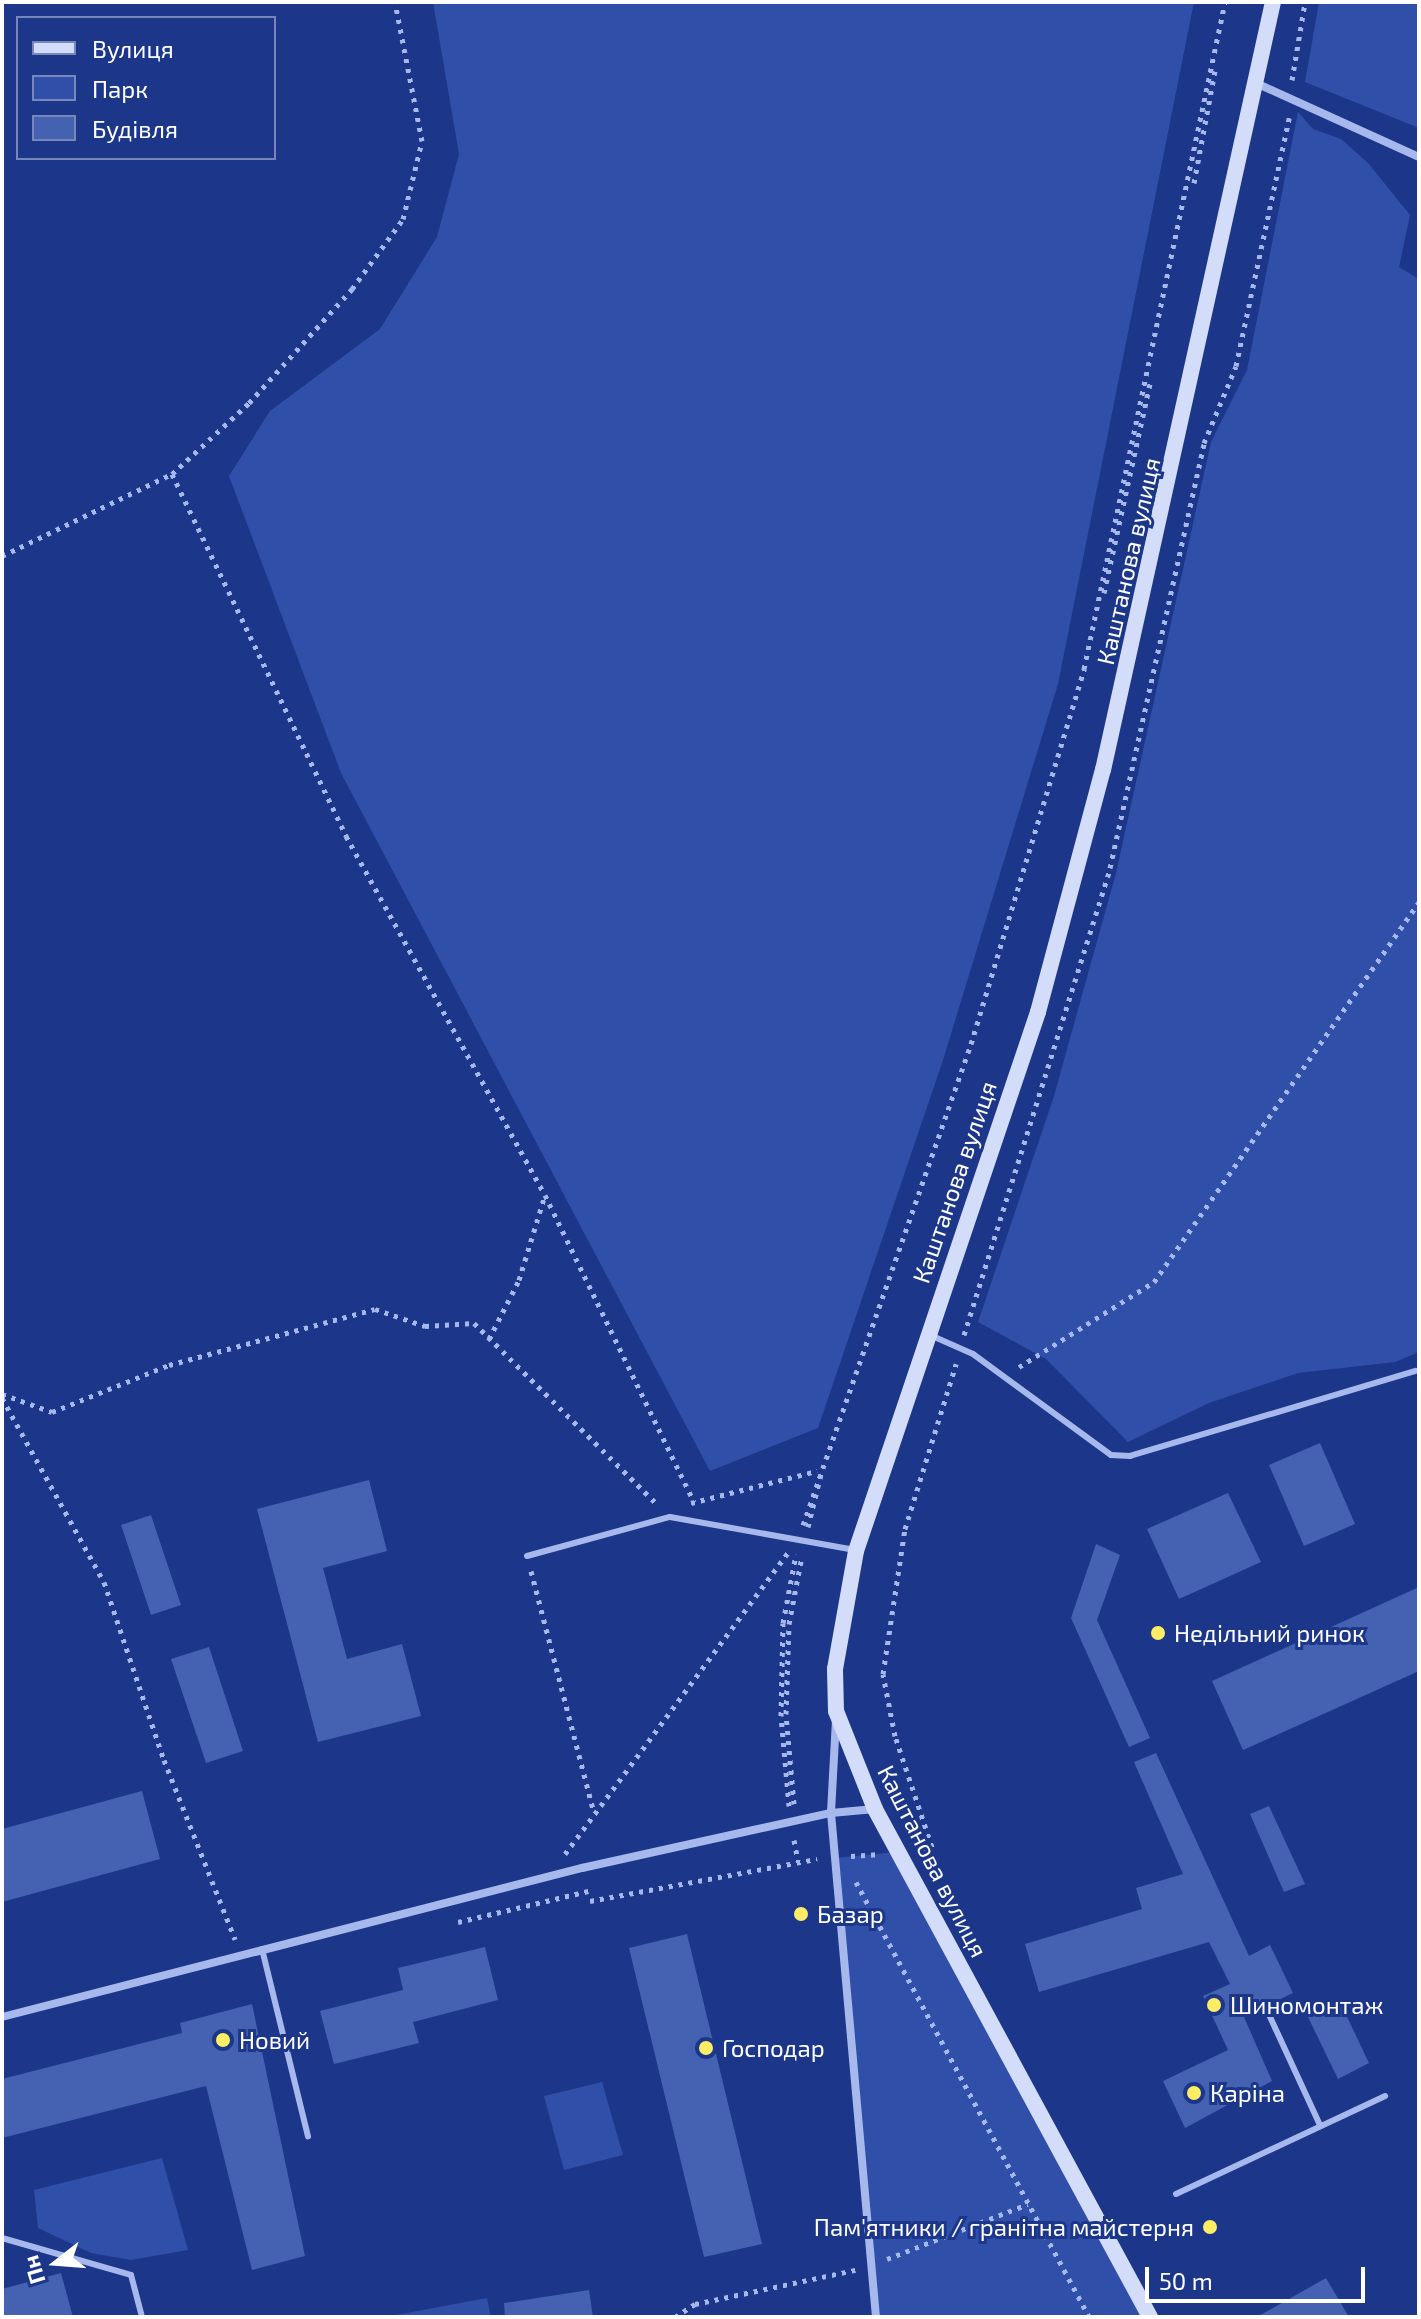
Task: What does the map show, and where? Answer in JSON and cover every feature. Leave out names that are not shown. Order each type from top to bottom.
[{"type":"main road","name":"Каштанова вулиця","points":[[1150,2317],[875,1809],[836,1711],[837,1643],[856,1551],[1038,1012],[1103,770],[1258,84],[1273,2]]},
{"type":"street","points":[[1258,84],[1419,157]]},
{"type":"street","points":[[836,1711],[831,1813],[876,2317]]},
{"type":"street","points":[[2,2017],[548,1877],[831,1813],[875,1809]]},
{"type":"lane","points":[[927,1334],[961,1349],[1003,1376],[1111,1455],[1130,1456],[1416,1371]]},
{"type":"lane","points":[[527,1556],[670,1517],[802,1538],[856,1551]]},
{"type":"lane","points":[[262,1949],[308,2136]]},
{"type":"lane","points":[[1265,2006],[1320,2125]]},
{"type":"lane","points":[[1176,2194],[1385,2096]]},
{"type":"lane","points":[[2,2238],[131,2275],[142,2317]]},
{"type":"path","points":[[2,556],[172,474],[249,403],[352,289],[403,219],[422,141],[395,2]]},
{"type":"path","points":[[793,1822],[781,1716],[783,1623],[802,1538],[818,1471],[971,1044],[1084,669],[1227,2]]},
{"type":"path","points":[[548,1877],[802,1538],[821,1471],[974,1045],[1086,670],[1227,2]]},
{"type":"path","points":[[172,474],[346,836],[545,1195],[694,1502]]},
{"type":"path","points":[[1003,1376],[1154,1282],[1419,902]]},
{"type":"path","points":[[489,1339],[519,1280],[545,1195]]},
{"type":"path","points":[[2,1396],[52,1412],[169,1365],[375,1309],[425,1326],[474,1323],[670,1517],[694,1502],[818,1471]]},
{"type":"path","points":[[932,1847],[895,1736],[883,1674],[905,1529],[961,1349]]},
{"type":"path","points":[[2,1396],[104,1582],[164,1760],[241,1954]]},
{"type":"path","points":[[527,1556],[595,1813]]},
{"type":"path","points":[[897,1852],[843,1857],[1089,2317]]},
{"type":"path","points":[[590,1901],[834,1857]]},
{"type":"path","points":[[675,2317],[695,2304],[820,2281],[872,2265],[1028,2204]]},
{"type":"green space","points":[[433,2],[1194,2],[1058,684],[943,1060],[818,1428],[710,1471],[341,773],[229,476],[270,411],[380,329],[437,237],[459,154]]},
{"type":"green space","points":[[1319,2],[1419,2],[1419,128],[1305,82]]},
{"type":"green space","points":[[1298,112],[1313,129],[1341,139],[1368,163],[1410,215],[1399,267],[1419,279],[1419,1352],[1395,1362],[1298,1373],[1209,1403],[1128,1442],[1046,1359],[978,1322],[1054,1096],[1116,873],[1211,442],[1247,370]]},
{"type":"green space","points":[[897,1852],[1150,2317],[876,2317],[834,1858]]},
{"type":"green space","points":[[602,2082],[623,2155],[564,2170],[544,2096]]},
{"type":"green space","points":[[162,2158],[188,2250],[131,2260],[91,2253],[38,2228],[34,2190]]},
{"type":"green space","points":[[487,2298],[491,2317],[396,2315]]},
{"type":"building","points":[[1320,1443],[1355,1524],[1304,1546],[1269,1465]]},
{"type":"building","points":[[369,1480],[387,1551],[323,1568],[347,1659],[402,1644],[421,1716],[318,1742],[257,1509]]},
{"type":"building","points":[[1228,1493],[1261,1562],[1179,1599],[1147,1529]]},
{"type":"building","points":[[151,1515],[181,1605],[151,1615],[121,1525]]},
{"type":"building","points":[[1096,1544],[1120,1555],[1097,1620],[1150,1738],[1129,1747],[1071,1618]]},
{"type":"building","points":[[1419,1587],[1419,1671],[1243,1750],[1212,1681]]},
{"type":"building","points":[[209,1647],[243,1751],[206,1763],[171,1659]]},
{"type":"building","points":[[1156,1753],[1249,1956],[1270,1945],[1293,1993],[1270,2004],[1262,2001],[1244,2017],[1272,2081],[1185,2128],[1163,2081],[1228,2050],[1203,1996],[1230,1984],[1209,1942],[1039,1992],[1025,1944],[1142,1909],[1136,1888],[1183,1874],[1134,1762]]},
{"type":"building","points":[[142,1791],[160,1859],[2,1902],[2,1829]]},
{"type":"building","points":[[1269,1806],[1305,1884],[1284,1892],[1250,1814]]},
{"type":"building","points":[[687,1934],[762,2244],[704,2257],[629,1948]]},
{"type":"building","points":[[485,1947],[498,2000],[413,2022],[419,2043],[334,2064],[320,2011],[403,1990],[398,1968]]},
{"type":"building","points":[[1339,2000],[1369,2063],[1338,2079],[1307,2015]]},
{"type":"building","points":[[252,2004],[305,2256],[252,2270],[206,2086],[2,2138],[2,2079],[182,2033],[180,2023]]},
{"type":"building","points":[[61,2273],[73,2317],[2,2317],[2,2289]]},
{"type":"building","points":[[1326,2278],[1349,2317],[1257,2317]]},
{"type":"building","points":[[589,2290],[593,2317],[505,2317],[504,2303]]},
{"type":"place","name":"Недільний ринок","points":[[1158,1633]]},
{"type":"place","name":"Базар","points":[[801,1914]]},
{"type":"place","name":"Шиномонтаж","points":[[1214,2005]]},
{"type":"place","name":"Новий","points":[[223,2040]]},
{"type":"place","name":"Господар","points":[[706,2048]]},
{"type":"place","name":"Каріна","points":[[1194,2093]]},
{"type":"place","name":"Пам'ятники / гранітна майстерня","points":[[1210,2227]]}]
